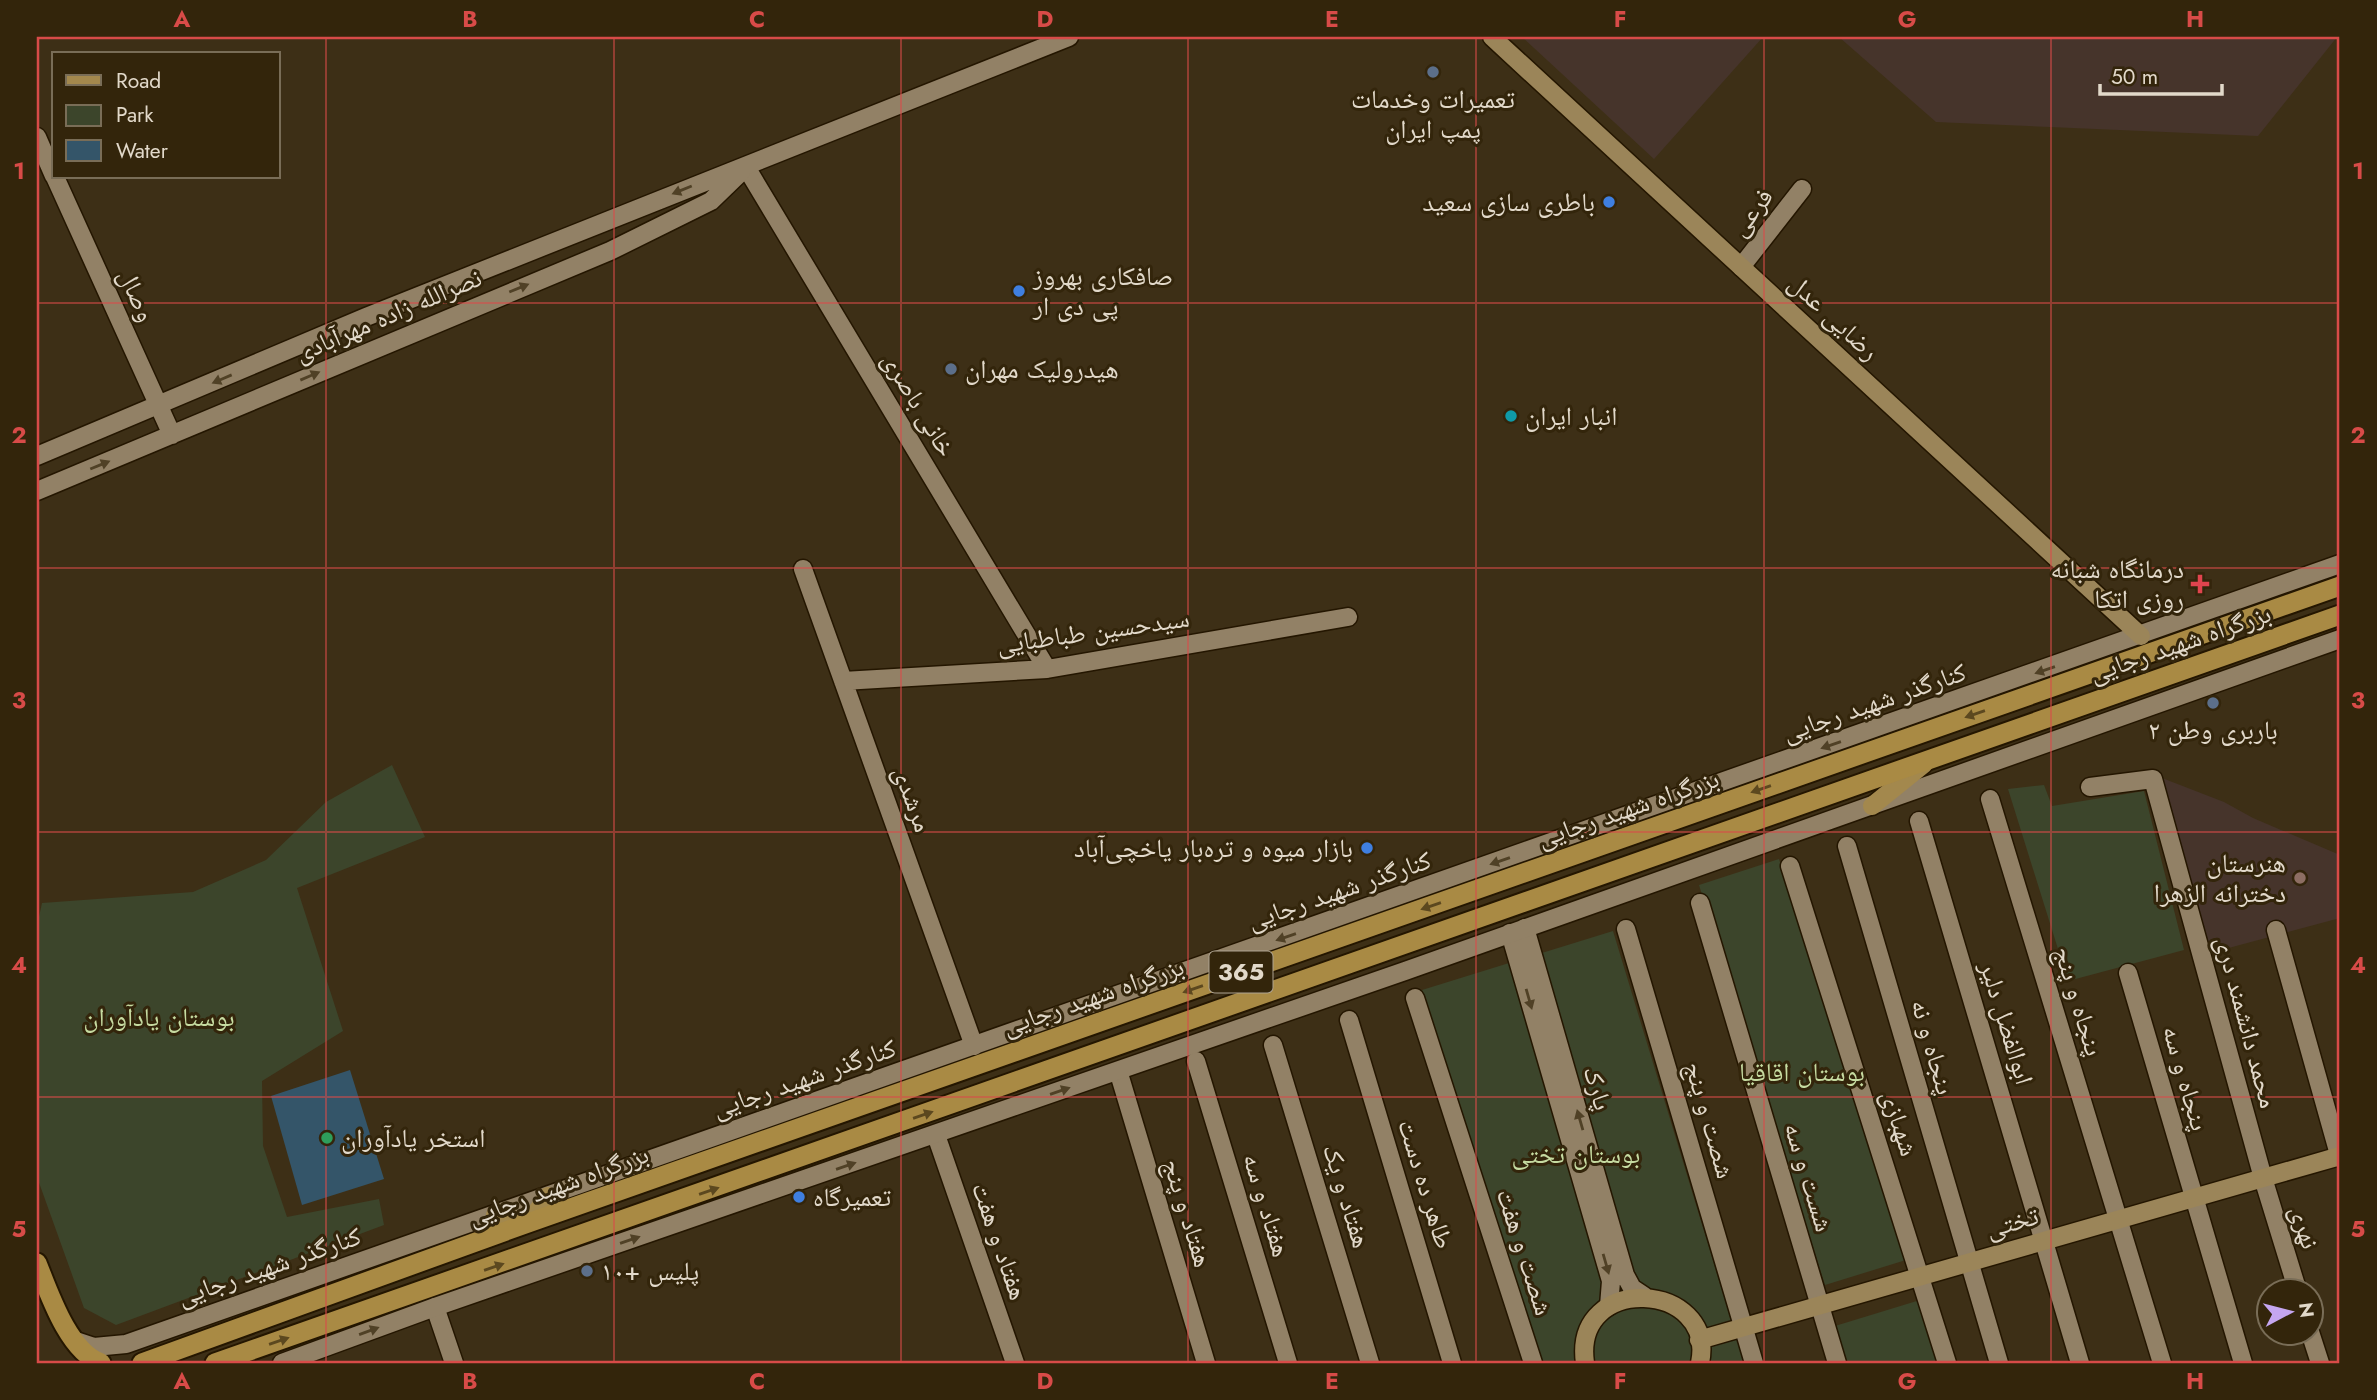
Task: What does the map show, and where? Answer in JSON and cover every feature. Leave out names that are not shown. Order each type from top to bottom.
[{"type":"highway","name":"بزرگراه شهید رجایی","points":[[142,1363],[528,1223],[2340,586]]},
{"type":"highway","name":"بزرگراه شهید رجایی","points":[[215,1363],[432,1298],[1931,759],[2340,615]]},
{"type":"highway","points":[[37,1263],[61,1320],[76,1341],[101,1363]]},
{"type":"main road","name":"رضایی عدل","points":[[1492,37],[2141,636]]},
{"type":"main road","points":[[1872,806],[1931,759]]},
{"type":"main road","name":"تختی","points":[[1699,1340],[2340,1157]]},
{"type":"main road","points":[[495,1215],[528,1223],[548,1196]]},
{"type":"main road","points":[[1585,1363],[1587,1335],[1596,1319],[1609,1306],[1626,1298],[1644,1296],[1662,1300],[1679,1309],[1691,1323],[1699,1340],[1700,1363]]},
{"type":"street","name":"نصرالله زاده مهرآبادی","points":[[37,456],[366,317],[1069,37]]},
{"type":"street","name":"وصال","points":[[37,137],[52,170]]},
{"type":"street","name":"نصرالله زاده مهرآبادی","points":[[37,491],[610,251],[711,201],[746,167]]},
{"type":"street","name":"خانی باصری","points":[[746,167],[1047,668]]},
{"type":"street","name":"وصال","points":[[56,178],[172,435]]},
{"type":"street","name":"فرعی","points":[[1741,267],[1802,189]]},
{"type":"street","name":"کنارگذر شهید رجایی","points":[[76,1341],[94,1346],[126,1344],[2340,564]]},
{"type":"street","name":"مرشدی","points":[[803,569],[974,1046]]},
{"type":"street","name":"سیدحسین طباطبایی","points":[[843,681],[1047,668],[1348,617]]},
{"type":"street","points":[[282,1363],[432,1298],[936,1135],[1519,935],[2340,639]]},
{"type":"street","name":"محمد دانشمند دری","points":[[2090,788],[2153,779],[2263,1178]]},
{"type":"street","name":"پنجاه و پنج","points":[[1990,799],[2162,1363]]},
{"type":"street","name":"ابوالفضل دلیر","points":[[1919,821],[2080,1363]]},
{"type":"street","name":"پنجاه و نه","points":[[1847,846],[1999,1363]]},
{"type":"street","name":"شهبازی","points":[[1790,866],[1947,1363]]},
{"type":"street","name":"شست و سه","points":[[1700,903],[1837,1363]]},
{"type":"street","name":"شصت و پنج","points":[[1626,929],[1754,1363]]},
{"type":"street","points":[[2276,930],[2340,1157]]},
{"type":"street","name":"پارک","points":[[1519,935],[1598,1211],[1611,1281],[1609,1306]]},
{"type":"street","name":"پنجاه و سه","points":[[2128,973],[2243,1363]]},
{"type":"street","name":"شصت و هفت","points":[[1415,998],[1533,1363]]},
{"type":"street","name":"طاهر ده دست","points":[[1349,1020],[1452,1363]]},
{"type":"street","name":"هفتاد و یک","points":[[1273,1045],[1370,1363]]},
{"type":"street","name":"هفتاد و سه","points":[[1196,1061],[1288,1363]]},
{"type":"street","name":"هفتاد و پنج","points":[[1120,1077],[1206,1363]]},
{"type":"street","name":"هفتاد و هفت","points":[[936,1135],[1015,1363]]},
{"type":"street","name":"نهری","points":[[2263,1178],[2294,1278]]},
{"type":"street","name":"پارک","points":[[1598,1211],[1632,1288],[1644,1296]]},
{"type":"street","points":[[432,1298],[454,1363]]},
{"type":"shaded area","points":[[1522,37],[1763,37],[1654,159]]},
{"type":"shaded area","points":[[1839,37],[2337,37],[2258,136],[1936,122]]},
{"type":"shaded area","points":[[2162,778],[2224,802],[2253,818],[2340,855],[2340,918],[2210,953]]},
{"type":"green space","name":"بوستان یادآوران","points":[[392,765],[425,837],[297,888],[343,1031],[262,1081],[263,1146],[287,1217],[379,1199],[384,1225],[116,1325],[84,1308],[37,1177],[37,926],[42,903],[193,892],[266,860],[326,802]]},
{"type":"green space","points":[[2044,785],[2052,806],[2144,791],[2184,950],[2068,981],[2008,789]]},
{"type":"green space","name":"بوستان اقاقیا","points":[[1779,859],[1906,1260],[1825,1285],[1699,885]]},
{"type":"green space","name":"بوستان تختی","points":[[1613,931],[1744,1363],[1536,1363],[1422,990]]},
{"type":"green space","points":[[1920,1300],[1939,1363],[1846,1363],[1835,1326]]},
{"type":"water","name":"استخر یادآوران","points":[[350,1070],[384,1179],[302,1205],[271,1096]]},
{"type":"place","name":"تعمیرات وخدمات پمپ ایران","points":[[1433,72]]},
{"type":"place","name":"باطری سازی سعید","points":[[1609,202]]},
{"type":"place","name":"صافکاری بهروز پی دی ار","points":[[1019,291]]},
{"type":"place","name":"هیدرولیک مهران","points":[[951,369]]},
{"type":"place","name":"انبار ایران","points":[[1511,416]]},
{"type":"place","name":"درمانگاه شبانه روزی اتکا","points":[[2200,584]]},
{"type":"place","name":"باربری وطن ۲","points":[[2213,703]]},
{"type":"place","name":"بازار میوه و تره‌بار یاخچی‌آباد","points":[[1367,848]]},
{"type":"place","name":"هنرستان دخترانه الزهرا","points":[[2300,878]]},
{"type":"place","name":"استخر یادآوران","points":[[327,1138]]},
{"type":"place","name":"تعمیرگاه","points":[[799,1197]]},
{"type":"place","name":"پلیس +۱۰","points":[[587,1271]]}]
